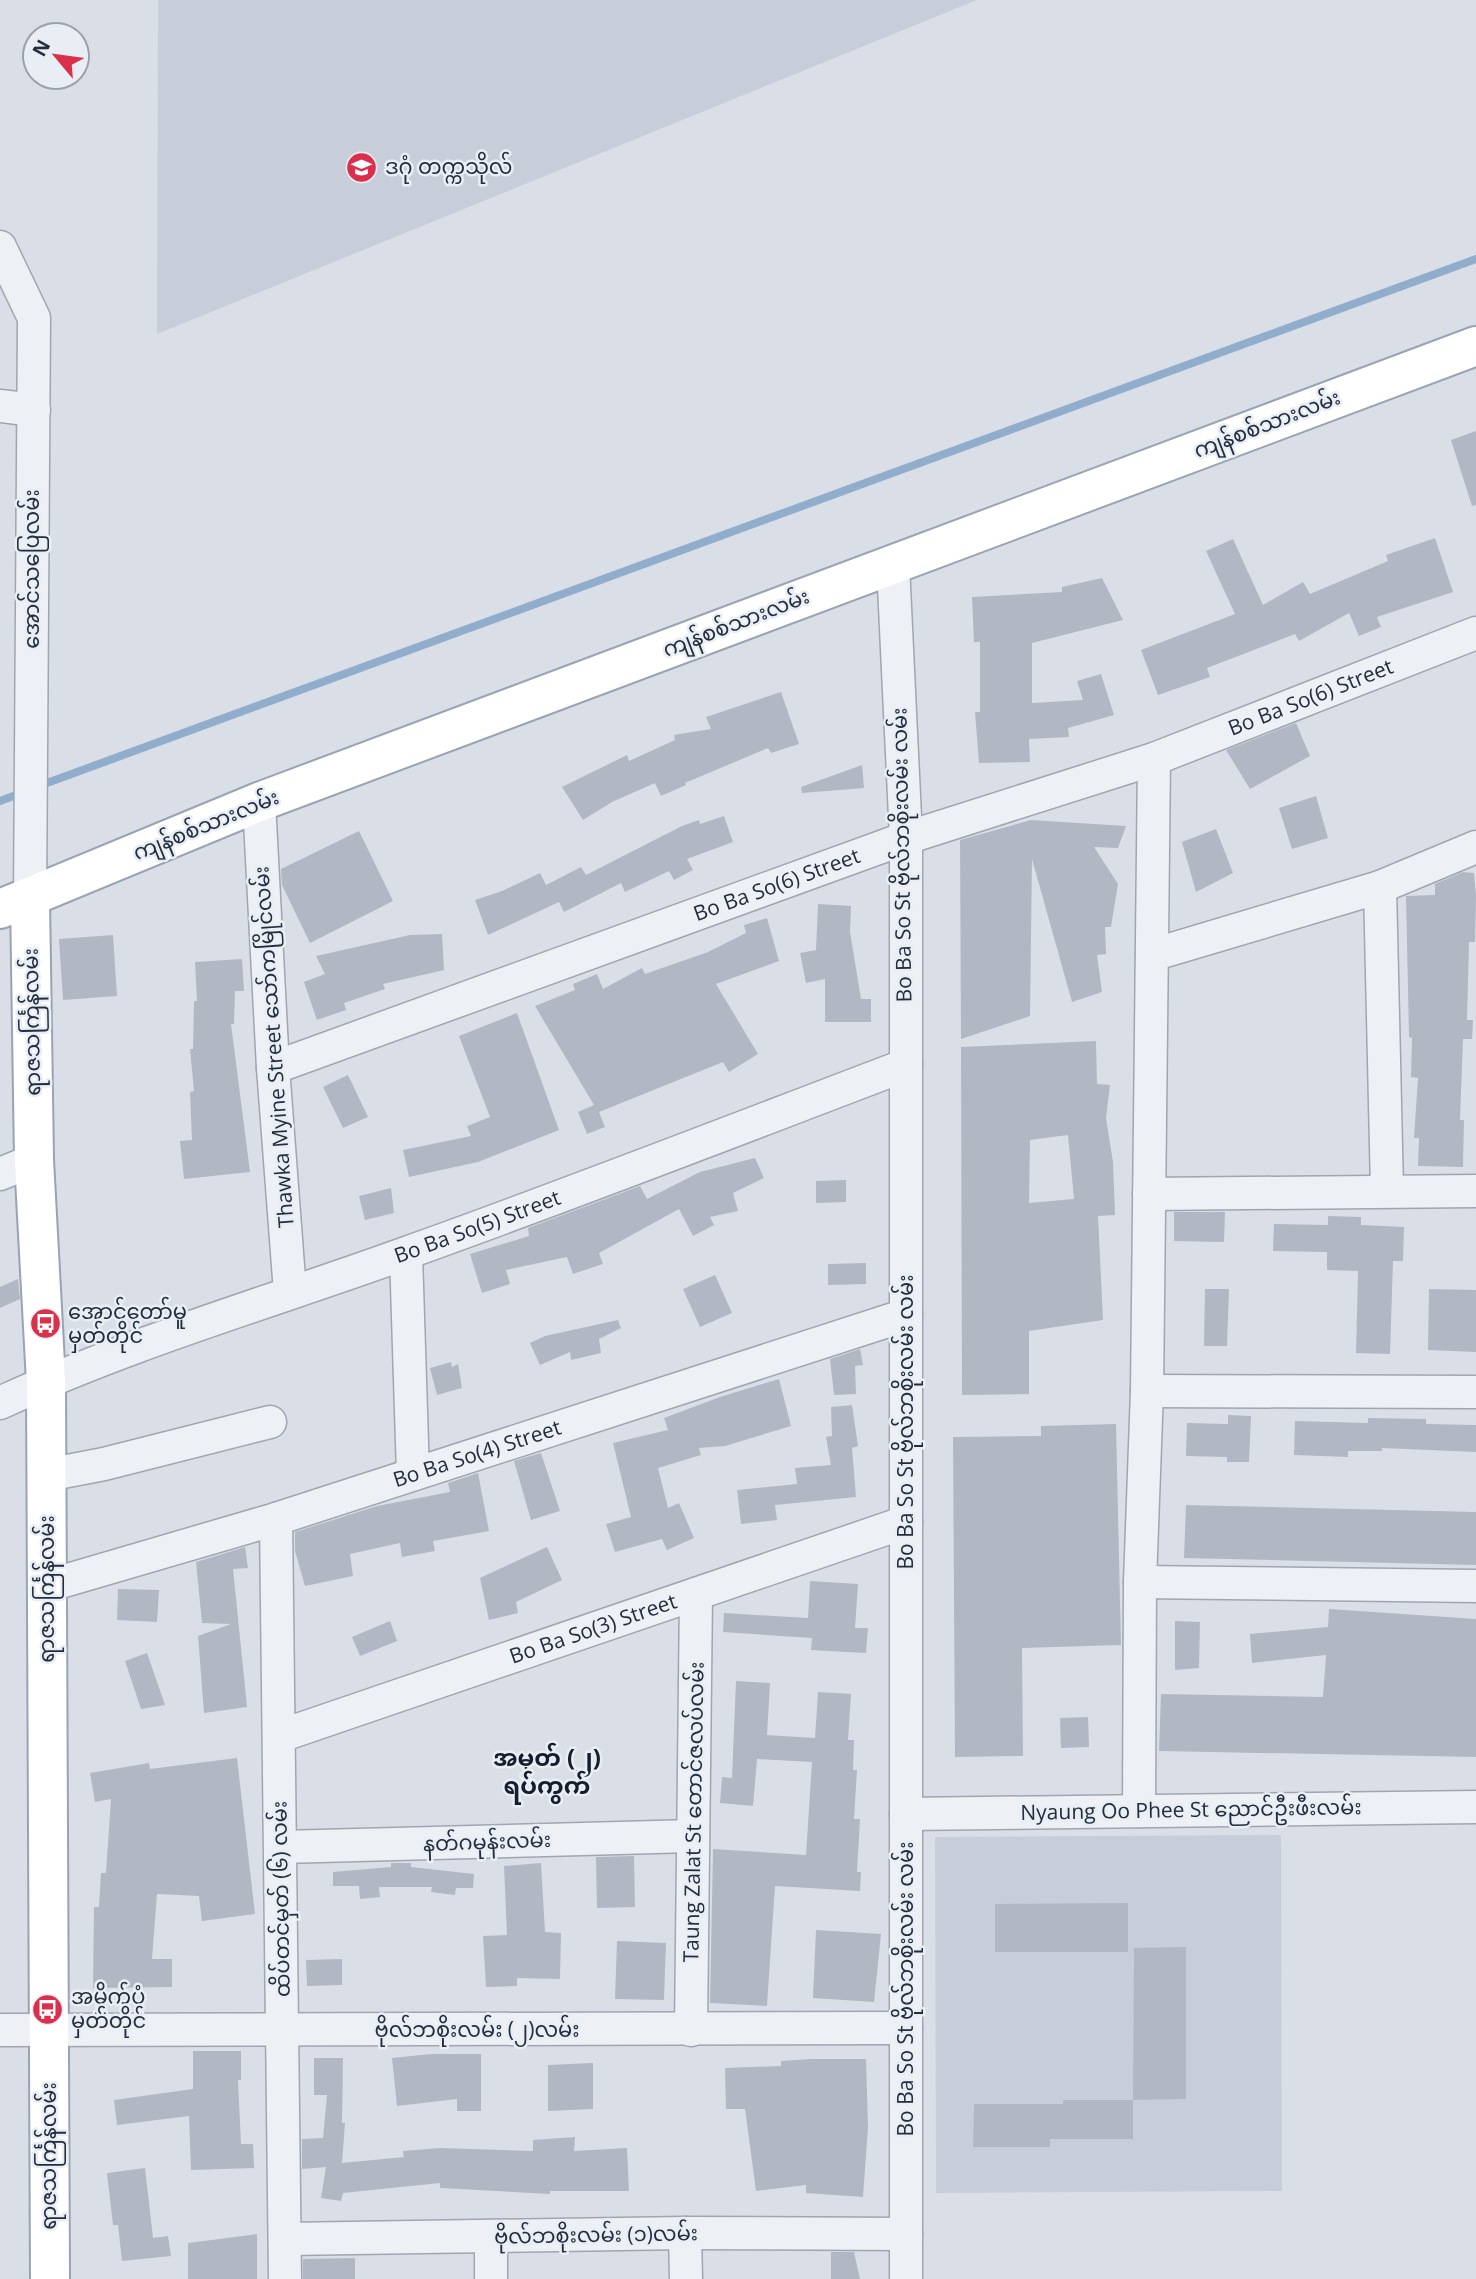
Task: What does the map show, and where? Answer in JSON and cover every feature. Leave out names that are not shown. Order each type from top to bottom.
[{"type":"main road","name":"ကျန်စစ်သားလမ်း","points":[[15,904],[259,802],[1476,346]]},
{"type":"main road","name":"ရာဇသင်္ကြန်လမ်း","points":[[15,904],[17,1167],[46,1382],[50,2279]]},
{"type":"street","name":"အောင်သပြေလမ်း","points":[[0,247],[34,318],[34,410],[15,904]]},
{"type":"street","points":[[0,406],[34,410]]},
{"type":"street","name":"Bo Ba So St ဗိုလ်ဘစိုးလမ်း လမ်း","points":[[892,565],[906,838],[906,2279]]},
{"type":"street","name":"Bo Ba So(6) Street","points":[[273,1068],[906,838],[1154,759],[1476,633]]},
{"type":"street","points":[[1139,1811],[1140,1582],[1147,1391],[1154,759]]},
{"type":"street","name":"Thawka Myine Street သော်ကမြိုင်လမ်း","points":[[259,802],[273,1068],[289,1292]]},
{"type":"street","points":[[1152,955],[1380,887],[1476,847]]},
{"type":"street","points":[[1380,887],[1387,1190]]},
{"type":"street","name":"Bo Ba So(5) Street","points":[[0,1403],[46,1382],[289,1292],[406,1254],[906,1065]]},
{"type":"street","points":[[1149,1195],[1476,1191]]},
{"type":"street","points":[[406,1254],[413,1474]]},
{"type":"street","name":"Bo Ba So(4) Street","points":[[47,1586],[276,1519],[906,1315]]},
{"type":"street","points":[[1147,1391],[1476,1392]]},
{"type":"street","points":[[47,1475],[104,1464],[270,1422]]},
{"type":"street","name":"ထိပ်တင်မှတ် (၆) လမ်း","points":[[276,1519],[285,2279]]},
{"type":"street","name":"Bo Ba So(3) Street","points":[[279,1735],[906,1522]]},
{"type":"street","points":[[1140,1582],[1476,1586]]},
{"type":"street","name":"Taung Zalat St တောင်ဇလပ်လမ်း","points":[[691,2030],[696,1594]]},
{"type":"street","name":"Nyaung Oo Phee St ညောင်ဦးဖီးလမ်း","points":[[906,1814],[1476,1807]]},
{"type":"street","name":"နတ်ဂမုန်းလမ်း","points":[[281,1847],[693,1836]]},
{"type":"street","name":"ဗိုလ်ဘစိုးလမ်း (၂)လမ်း","points":[[0,2030],[48,2032],[906,2028]]},
{"type":"street","points":[[685,2233],[686,2279]]},
{"type":"street","name":"ဗိုလ်ဘစိုးလမ်း (၁)လမ်း","points":[[285,2239],[685,2233],[906,2234]]},
{"type":"street","points":[[491,2236],[491,2279]]},
{"type":"shaded area","name":"ဒဂုံ တက္ကသိုလ်","points":[[158,0],[977,0],[157,334]]},
{"type":"shaded area","points":[[1281,1835],[1282,2191],[936,2193],[935,1837]]},
{"type":"building","points":[[1476,431],[1476,505],[1472,506],[1451,440]]},
{"type":"building","points":[[1435,538],[1453,592],[1377,617],[1381,627],[1359,636],[1349,613],[1299,641],[1295,634],[1207,668],[1210,677],[1158,695],[1141,650],[1235,614],[1206,551],[1233,539],[1263,605],[1303,582],[1310,594],[1388,561],[1386,555]]},
{"type":"building","points":[[1102,578],[1123,620],[1032,643],[1032,703],[1083,700],[1077,681],[1101,674],[1114,715],[1068,728],[1069,737],[1029,739],[1030,762],[979,763],[975,712],[980,712],[980,642],[974,642],[972,597],[1062,592],[1062,587]]},
{"type":"building","points":[[781,692],[799,744],[771,753],[768,748],[661,796],[655,783],[612,802],[583,820],[562,787],[627,755],[629,761],[675,740],[674,735],[711,729],[706,717]]},
{"type":"building","points":[[1296,723],[1310,756],[1250,789],[1226,750]]},
{"type":"building","points":[[862,765],[864,788],[802,793],[801,787]]},
{"type":"building","points":[[1316,796],[1328,838],[1292,849],[1279,808]]},
{"type":"building","points":[[724,816],[733,842],[687,859],[693,870],[674,880],[669,871],[625,892],[621,883],[564,912],[559,902],[488,935],[475,900],[540,873],[546,885],[581,867],[586,875],[682,826],[699,820],[700,824]]},
{"type":"building","points":[[1031,820],[1126,826],[1118,848],[1094,847],[1118,884],[1111,927],[1105,927],[1106,954],[1097,955],[1102,992],[1072,1002],[1032,859],[1030,1016],[961,1039],[960,840]]},
{"type":"building","points":[[1216,829],[1233,873],[1196,892],[1182,842]]},
{"type":"building","points":[[359,831],[393,901],[310,943],[282,885],[281,869]]},
{"type":"building","points":[[1463,872],[1474,873],[1476,896],[1475,942],[1469,942],[1467,1020],[1473,1020],[1472,1039],[1463,1039],[1460,1120],[1464,1120],[1463,1167],[1418,1166],[1419,1138],[1414,1138],[1418,1078],[1411,1077],[1406,896],[1435,895],[1435,884]]},
{"type":"building","points":[[818,904],[851,906],[850,932],[861,999],[871,999],[871,1022],[825,1022],[825,979],[806,983],[800,953],[816,950]]},
{"type":"building","points":[[767,918],[779,961],[716,984],[758,1054],[729,1072],[723,1062],[599,1112],[605,1127],[587,1134],[578,1112],[594,1105],[535,1006],[575,990],[573,984],[597,974],[603,989],[642,968],[645,974],[708,952],[746,933],[744,925]]},
{"type":"building","points":[[442,934],[444,970],[383,984],[385,989],[344,1003],[346,1010],[317,1020],[304,982],[325,974],[316,956],[410,935]]},
{"type":"building","points":[[113,935],[117,996],[63,1000],[59,939]]},
{"type":"building","points":[[242,959],[244,991],[235,991],[234,1024],[231,1024],[250,1172],[184,1179],[180,1141],[192,1140],[190,1092],[194,1091],[190,1049],[193,1049],[194,1001],[197,1001],[195,962]]},
{"type":"building","points":[[517,1013],[559,1130],[478,1162],[409,1177],[403,1150],[471,1136],[467,1126],[490,1117],[459,1036]]},
{"type":"building","points":[[1096,1041],[1097,1084],[1110,1085],[1106,1118],[1113,1162],[1115,1215],[1098,1216],[1103,1320],[1029,1331],[1029,1394],[962,1395],[961,1047]],"holes":[[[1068,1135],[1074,1199],[1029,1203],[1030,1140]]]},
{"type":"building","points":[[348,1075],[368,1117],[343,1128],[323,1087]]},
{"type":"building","points":[[755,1158],[764,1178],[733,1193],[738,1211],[710,1217],[714,1225],[693,1236],[679,1209],[599,1253],[603,1264],[573,1274],[567,1257],[506,1270],[510,1284],[482,1293],[470,1254],[529,1236],[528,1228],[640,1186],[647,1199],[700,1172]]},
{"type":"building","points":[[846,1180],[846,1202],[816,1203],[816,1181]]},
{"type":"building","points":[[391,1188],[394,1213],[365,1220],[359,1196]]},
{"type":"building","points":[[1174,1212],[1225,1212],[1224,1242],[1174,1241]]},
{"type":"building","points":[[1328,1216],[1361,1217],[1361,1225],[1404,1227],[1403,1261],[1393,1261],[1390,1354],[1356,1353],[1358,1271],[1327,1270],[1327,1252],[1273,1251],[1274,1224],[1328,1225]]},
{"type":"building","points":[[866,1263],[866,1284],[828,1285],[828,1264]]},
{"type":"building","points":[[715,1275],[732,1313],[700,1327],[683,1289]]},
{"type":"building","points":[[18,1279],[20,1299],[0,1308],[0,1287]]},
{"type":"building","points":[[1205,1289],[1229,1289],[1227,1346],[1204,1346]]},
{"type":"building","points":[[1429,1289],[1476,1290],[1476,1352],[1428,1350]]},
{"type":"building","points":[[618,1320],[621,1328],[599,1339],[601,1353],[571,1360],[570,1352],[540,1365],[530,1343],[545,1336]]},
{"type":"building","points":[[860,1349],[863,1365],[855,1366],[856,1394],[834,1395],[830,1359]]},
{"type":"building","points":[[451,1362],[452,1367],[458,1364],[462,1388],[437,1395],[430,1368]]},
{"type":"building","points":[[779,1379],[791,1426],[725,1446],[699,1448],[701,1455],[658,1468],[668,1508],[679,1503],[694,1538],[667,1550],[662,1539],[615,1552],[606,1524],[631,1517],[613,1443],[668,1430],[664,1418]]},
{"type":"building","points":[[852,1405],[858,1446],[852,1448],[856,1497],[775,1505],[777,1520],[741,1524],[737,1490],[797,1484],[795,1468],[831,1465],[826,1437],[832,1436],[831,1407]]},
{"type":"building","points":[[1228,1415],[1251,1416],[1249,1462],[1227,1462],[1227,1457],[1186,1456],[1187,1423],[1228,1424]]},
{"type":"building","points":[[1368,1418],[1426,1419],[1426,1424],[1476,1425],[1476,1452],[1382,1448],[1382,1451],[1348,1451],[1348,1457],[1294,1455],[1295,1421],[1368,1423]]},
{"type":"building","points":[[1116,1424],[1121,1645],[1022,1648],[1023,1756],[955,1757],[953,1437],[1041,1436],[1041,1426]]},
{"type":"building","points":[[541,1453],[560,1511],[531,1520],[514,1461]]},
{"type":"building","points":[[478,1473],[489,1531],[433,1541],[435,1551],[402,1557],[400,1543],[350,1554],[353,1576],[305,1586],[295,1551],[295,1532],[377,1506],[450,1492],[448,1483]]},
{"type":"building","points":[[1186,1505],[1476,1512],[1476,1565],[1184,1558]]},
{"type":"building","points":[[245,1547],[248,1568],[233,1569],[247,1707],[204,1713],[198,1636],[231,1624],[202,1623],[196,1562]]},
{"type":"building","points":[[547,1547],[562,1580],[516,1602],[518,1613],[489,1620],[480,1578]]},
{"type":"building","points":[[810,1581],[858,1584],[855,1628],[868,1628],[866,1653],[811,1650],[812,1638],[723,1632],[724,1613],[808,1618]]},
{"type":"building","points":[[118,1589],[159,1590],[157,1622],[117,1620]]},
{"type":"building","points":[[1329,1609],[1476,1619],[1476,1757],[1159,1751],[1161,1694],[1323,1697],[1326,1655],[1252,1663],[1250,1634],[1328,1627]]},
{"type":"building","points":[[390,1621],[397,1641],[360,1656],[352,1637]]},
{"type":"building","points":[[1175,1621],[1200,1622],[1199,1668],[1175,1670]]},
{"type":"building","points":[[147,1653],[165,1705],[141,1709],[125,1661]]},
{"type":"building","points":[[736,1681],[770,1683],[767,1735],[815,1738],[818,1692],[851,1694],[848,1740],[854,1740],[853,1770],[857,1770],[854,1819],[860,1819],[857,1872],[861,1872],[860,1891],[775,1886],[767,2006],[710,2003],[713,1849],[806,1855],[812,1762],[757,1759],[753,1806],[720,1803],[722,1777],[732,1778]]},
{"type":"building","points":[[1088,1717],[1089,1747],[1061,1748],[1060,1718]]},
{"type":"building","points":[[237,1758],[255,1914],[202,1921],[199,1896],[157,1894],[152,1959],[172,1959],[172,1987],[93,1988],[94,1907],[99,1907],[101,1873],[106,1873],[111,1799],[95,1802],[90,1773],[149,1763],[150,1769]]},
{"type":"building","points":[[634,1856],[635,1907],[597,1908],[596,1857]]},
{"type":"building","points":[[391,1863],[411,1863],[411,1867],[474,1874],[473,1888],[456,1888],[455,1895],[431,1892],[432,1887],[379,1887],[380,1897],[360,1899],[359,1886],[333,1886],[333,1872],[391,1867]]},
{"type":"building","points":[[541,1863],[545,1932],[561,1933],[560,1979],[517,1978],[517,1986],[486,1987],[483,1936],[507,1935],[504,1866]]},
{"type":"building","points":[[1128,1903],[1128,1952],[995,1952],[995,1904]]},
{"type":"building","points":[[816,1930],[881,1934],[874,2002],[813,1998]]},
{"type":"building","points":[[617,1941],[666,1943],[664,2000],[615,1999]]},
{"type":"building","points":[[1186,1947],[1186,2099],[1133,2100],[1134,1948]]},
{"type":"building","points":[[342,1959],[342,1985],[307,1986],[306,1960]]},
{"type":"building","points":[[193,2051],[241,2051],[241,2080],[238,2080],[241,2144],[253,2144],[254,2168],[191,2170],[189,2116],[117,2125],[114,2100],[193,2089]]},
{"type":"building","points":[[431,2054],[481,2054],[481,2111],[457,2111],[457,2099],[397,2106],[392,2058]]},
{"type":"building","points":[[314,2058],[343,2058],[342,2123],[345,2123],[342,2163],[404,2157],[403,2151],[440,2148],[533,2151],[533,2140],[575,2137],[574,2151],[627,2148],[629,2191],[550,2191],[550,2194],[440,2188],[440,2183],[343,2193],[341,2201],[321,2198],[326,2167],[302,2169],[302,2139],[323,2138],[327,2095],[314,2095]]},
{"type":"building","points":[[866,2059],[868,2127],[863,2197],[806,2193],[806,2185],[756,2191],[745,2109],[726,2109],[725,2068],[781,2066],[781,2061]]},
{"type":"building","points":[[593,2063],[593,2109],[548,2111],[548,2065]]},
{"type":"building","points":[[1063,2100],[1133,2100],[1133,2139],[1050,2139],[1050,2147],[973,2147],[974,2104],[1063,2104]]},
{"type":"building","points":[[145,2168],[153,2238],[168,2236],[171,2256],[122,2261],[118,2225],[113,2225],[107,2173]]},
{"type":"building","points":[[257,2234],[257,2279],[188,2279],[188,2243]]},
{"type":"building","points":[[831,2252],[854,2252],[860,2279],[831,2279]]},
{"type":"building","points":[[355,2258],[355,2279],[303,2279],[303,2259]]},
{"type":"waterway","points":[[36,787],[1476,259]]},
{"type":"waterway","points":[[0,801],[24,792]]},
{"type":"place","name":"ဒဂုံ တက္ကသိုလ်","points":[[362,167]]},
{"type":"place","name":"အောင်တော်မူ မှတ်တိုင်","points":[[45,1324]]},
{"type":"place","name":"အမှိုက်ပုံ မှတ်တိုင်","points":[[48,2009]]},
{"type":"district","name":"အမှတ် (၂) ရပ်ကွက်","points":[[547,1772]]}]
